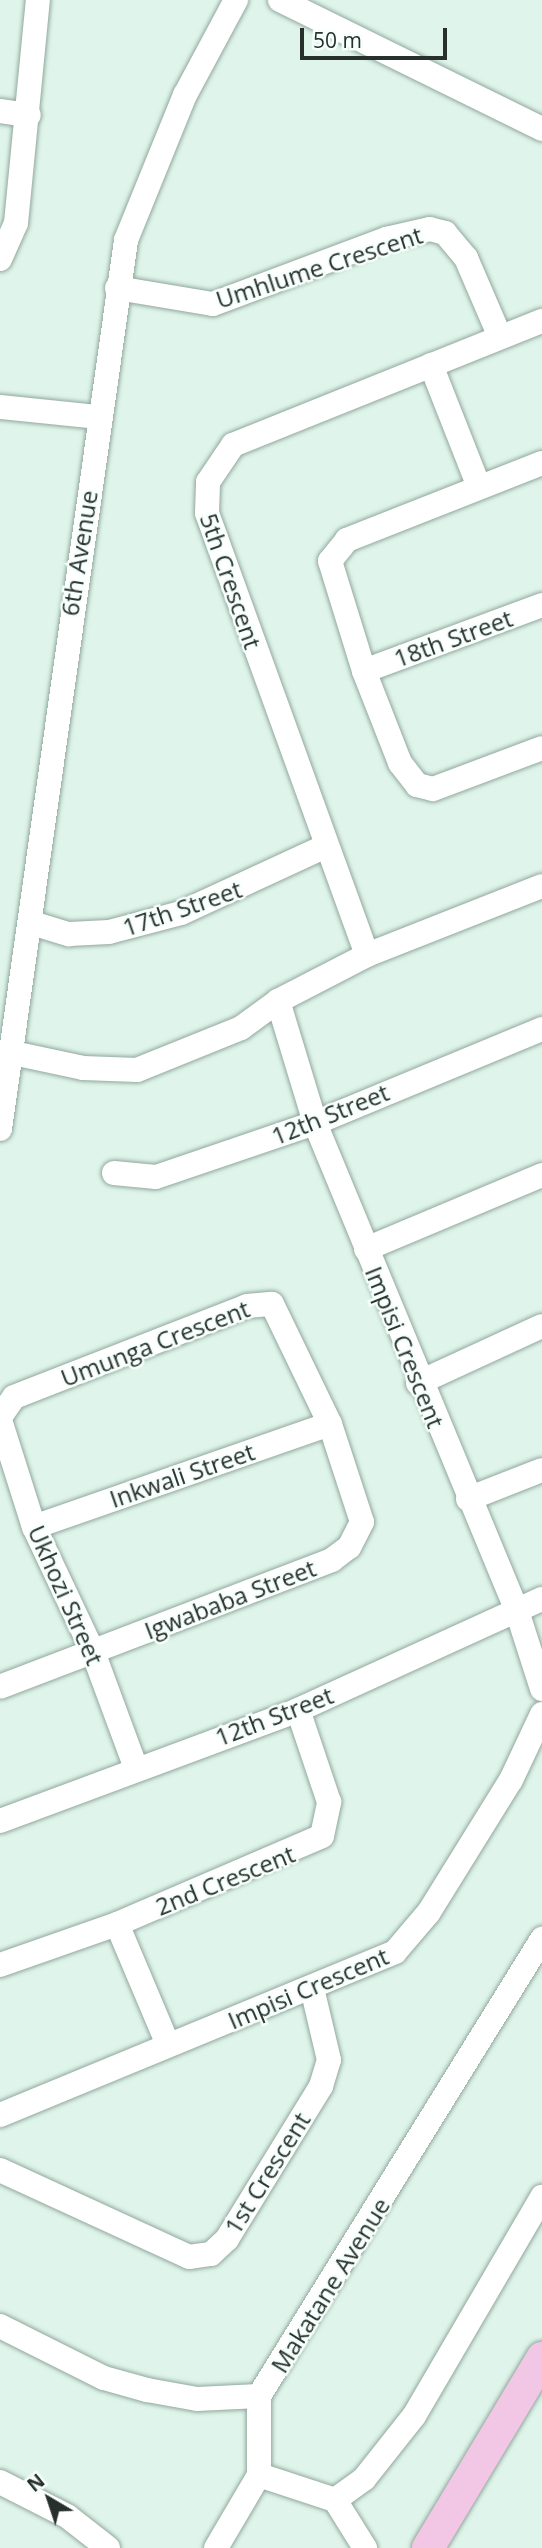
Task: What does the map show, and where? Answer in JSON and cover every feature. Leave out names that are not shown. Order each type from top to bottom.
[{"type":"main road","points":[[428,2548],[542,2358]]},
{"type":"street","points":[[0,259],[16,223],[29,115],[38,0]]},
{"type":"street","name":"6th Avenue","points":[[0,1129],[32,923],[117,288],[137,204],[236,0]]},
{"type":"street","points":[[280,0],[542,129]]},
{"type":"street","points":[[0,111],[29,115]]},
{"type":"street","name":"Umhlume Crescent","points":[[117,288],[213,304],[386,239],[430,229],[445,233],[466,258],[499,337]]},
{"type":"street","name":"5th Crescent","points":[[367,955],[324,847],[207,513],[205,492],[233,444],[542,321]]},
{"type":"street","points":[[431,365],[479,487]]},
{"type":"street","points":[[0,407],[99,417]]},
{"type":"street","points":[[542,463],[347,540],[332,556],[333,585],[364,671],[400,763],[423,789],[542,748]]},
{"type":"street","name":"18th Street","points":[[364,671],[542,605]]},
{"type":"street","name":"17th Street","points":[[32,923],[69,934],[109,932],[181,913],[324,847]]},
{"type":"street","points":[[13,1053],[83,1068],[137,1070],[241,1028],[278,1001],[367,955],[542,886]]},
{"type":"street","name":"Impisi Crescent","points":[[278,1001],[315,1123],[418,1383],[517,1612],[542,1689]]},
{"type":"street","name":"12th Street","points":[[114,1173],[156,1177],[315,1123],[542,1029]]},
{"type":"street","points":[[366,1249],[542,1175]]},
{"type":"street","name":"Umunga Crescent","points":[[2,1414],[261,1302],[279,1312],[330,1424],[362,1522],[359,1534]]},
{"type":"street","points":[[418,1383],[542,1326]]},
{"type":"street","name":"Ukhozi Street","points":[[2,1414],[34,1527],[93,1651],[136,1768]]},
{"type":"street","name":"Inkwali Street","points":[[34,1527],[330,1424]]},
{"type":"street","points":[[468,1499],[542,1470]]},
{"type":"street","name":"Igwababa Street","points":[[0,1687],[332,1560],[359,1534]]},
{"type":"street","name":"12th Street","points":[[0,1821],[136,1768],[298,1710],[542,1599]]},
{"type":"street","name":"2nd Crescent","points":[[0,1965],[117,1924],[322,1836],[329,1802],[298,1710]]},
{"type":"street","name":"Impisi Crescent","points":[[0,2115],[168,2045],[376,1964],[412,1935],[511,1780],[542,1714]]},
{"type":"street","points":[[117,1924],[168,2045]]},
{"type":"street","name":"Makatane Avenue","points":[[0,2326],[104,2378],[147,2390],[197,2399],[259,2396],[542,1939]]},
{"type":"street","name":"1st Crescent","points":[[0,2170],[189,2257],[211,2253],[227,2239],[321,2087],[329,2060],[312,1988]]},
{"type":"street","points":[[335,2500],[364,2479],[414,2416],[542,2197]]},
{"type":"street","points":[[216,2548],[259,2475],[259,2396]]},
{"type":"street","points":[[259,2475],[335,2500],[365,2548]]},
{"type":"street","points":[[0,2482],[68,2516],[108,2548]]}]
